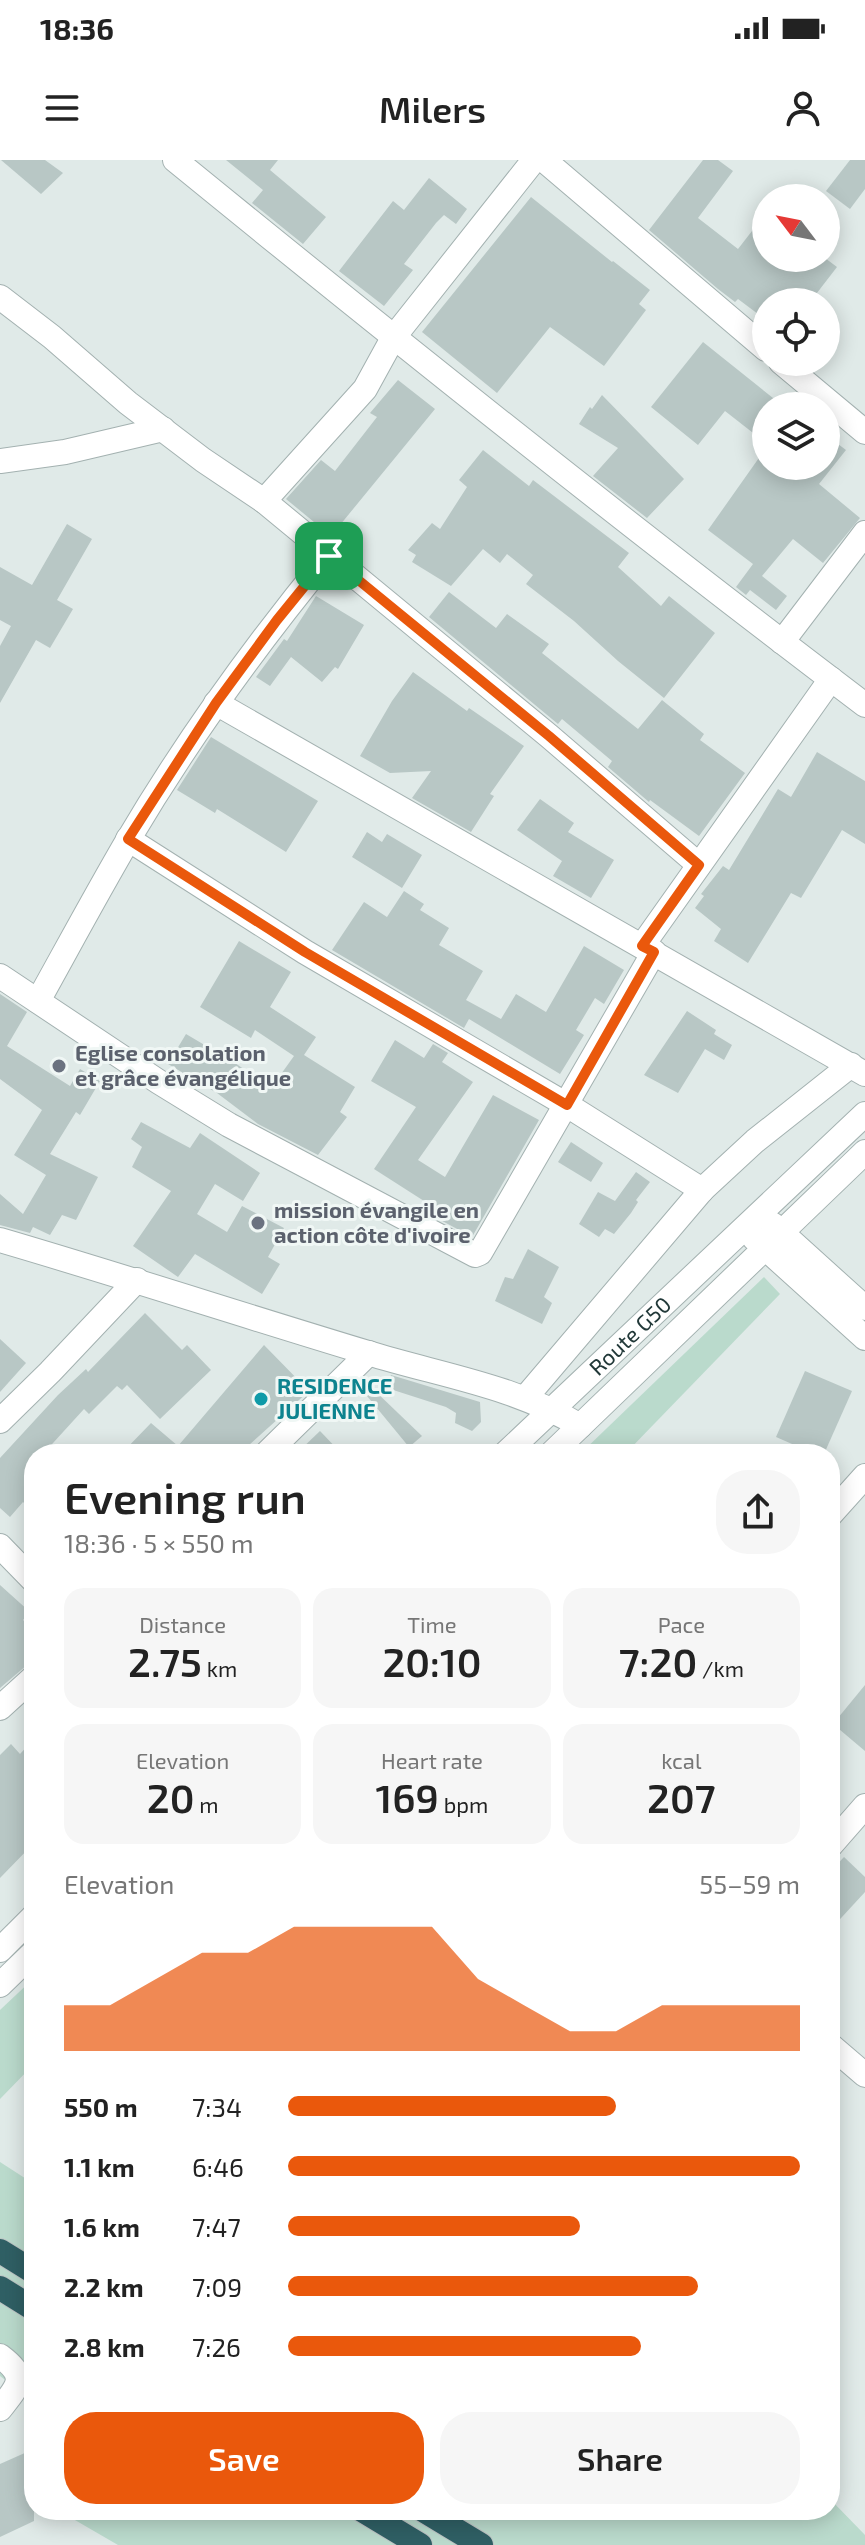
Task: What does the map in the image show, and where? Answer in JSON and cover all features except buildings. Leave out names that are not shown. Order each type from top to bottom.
[{"type":"highway","points":[[0,2251],[24,2266]]},
{"type":"highway","points":[[0,2288],[24,2303]]},
{"type":"highway","points":[[379,2520],[420,2545]]},
{"type":"highway","points":[[440,2520],[481,2545]]},
{"type":"street","points":[[175,160],[393,338],[865,705]]},
{"type":"street","points":[[264,501],[365,389],[393,338],[534,160]]},
{"type":"street","points":[[544,160],[752,337]]},
{"type":"street","points":[[0,297],[128,403],[264,501],[549,736],[699,865]]},
{"type":"street","points":[[798,376],[865,432]]},
{"type":"street","points":[[0,461],[65,452],[163,429]]},
{"type":"street","points":[[782,642],[865,533]]},
{"type":"street","points":[[38,1001],[128,839],[216,703],[329,556]]},
{"type":"street","points":[[0,976],[229,1125],[475,1255],[480,1253],[567,1105],[648,949],[699,865],[831,679]]},
{"type":"street","points":[[216,703],[858,1070],[755,1141],[702,1190],[526,1397]]},
{"type":"street","points":[[128,839],[305,952],[567,1105],[702,1190]]},
{"type":"street","name":"Route G50","points":[[516,1444],[865,1114]]},
{"type":"street","name":"Route G50","points":[[561,1444],[865,1152]]},
{"type":"street","points":[[752,1220],[865,1338]]},
{"type":"street","points":[[0,1240],[369,1353],[526,1397],[580,1426]]},
{"type":"street","points":[[774,1241],[865,1308]]},
{"type":"street","points":[[0,1421],[137,1280]]},
{"type":"street","points":[[276,1444],[369,1353]]},
{"type":"street","points":[[840,1504],[865,1476]]},
{"type":"street","points":[[0,1546],[24,1571]]},
{"type":"street","points":[[0,1708],[24,1686]]},
{"type":"street","points":[[840,1835],[865,1806]]},
{"type":"street","points":[[0,1950],[24,1926]]},
{"type":"street","points":[[0,1985],[24,1962]]},
{"type":"street","points":[[840,2054],[865,2075]]},
{"type":"street","points":[[0,2356],[12,2365],[19,2376],[18,2385],[0,2409]]},
{"type":"green space","points":[[764,1277],[780,1294],[635,1444],[590,1444]]},
{"type":"green space","points":[[24,1987],[24,2074],[0,2099],[0,2010]]},
{"type":"green space","points":[[0,2162],[24,2178],[24,2394],[0,2376]]},
{"type":"green space","points":[[840,2509],[865,2535],[865,2545],[118,2545],[75,2520],[840,2520]]},
{"type":"place","name":"Eglise consolation et grâce évangélique","points":[[59,1066]]},
{"type":"place","name":"mission évangile en action côte d'ivoire","points":[[258,1223]]},
{"type":"place","name":"RESIDENCE JULIENNE","points":[[261,1399]]},
{"type":"route","points":[[329,556],[549,736],[699,865],[642,946],[654,952],[567,1105],[404,1012],[128,839],[216,703],[329,556]]}]
